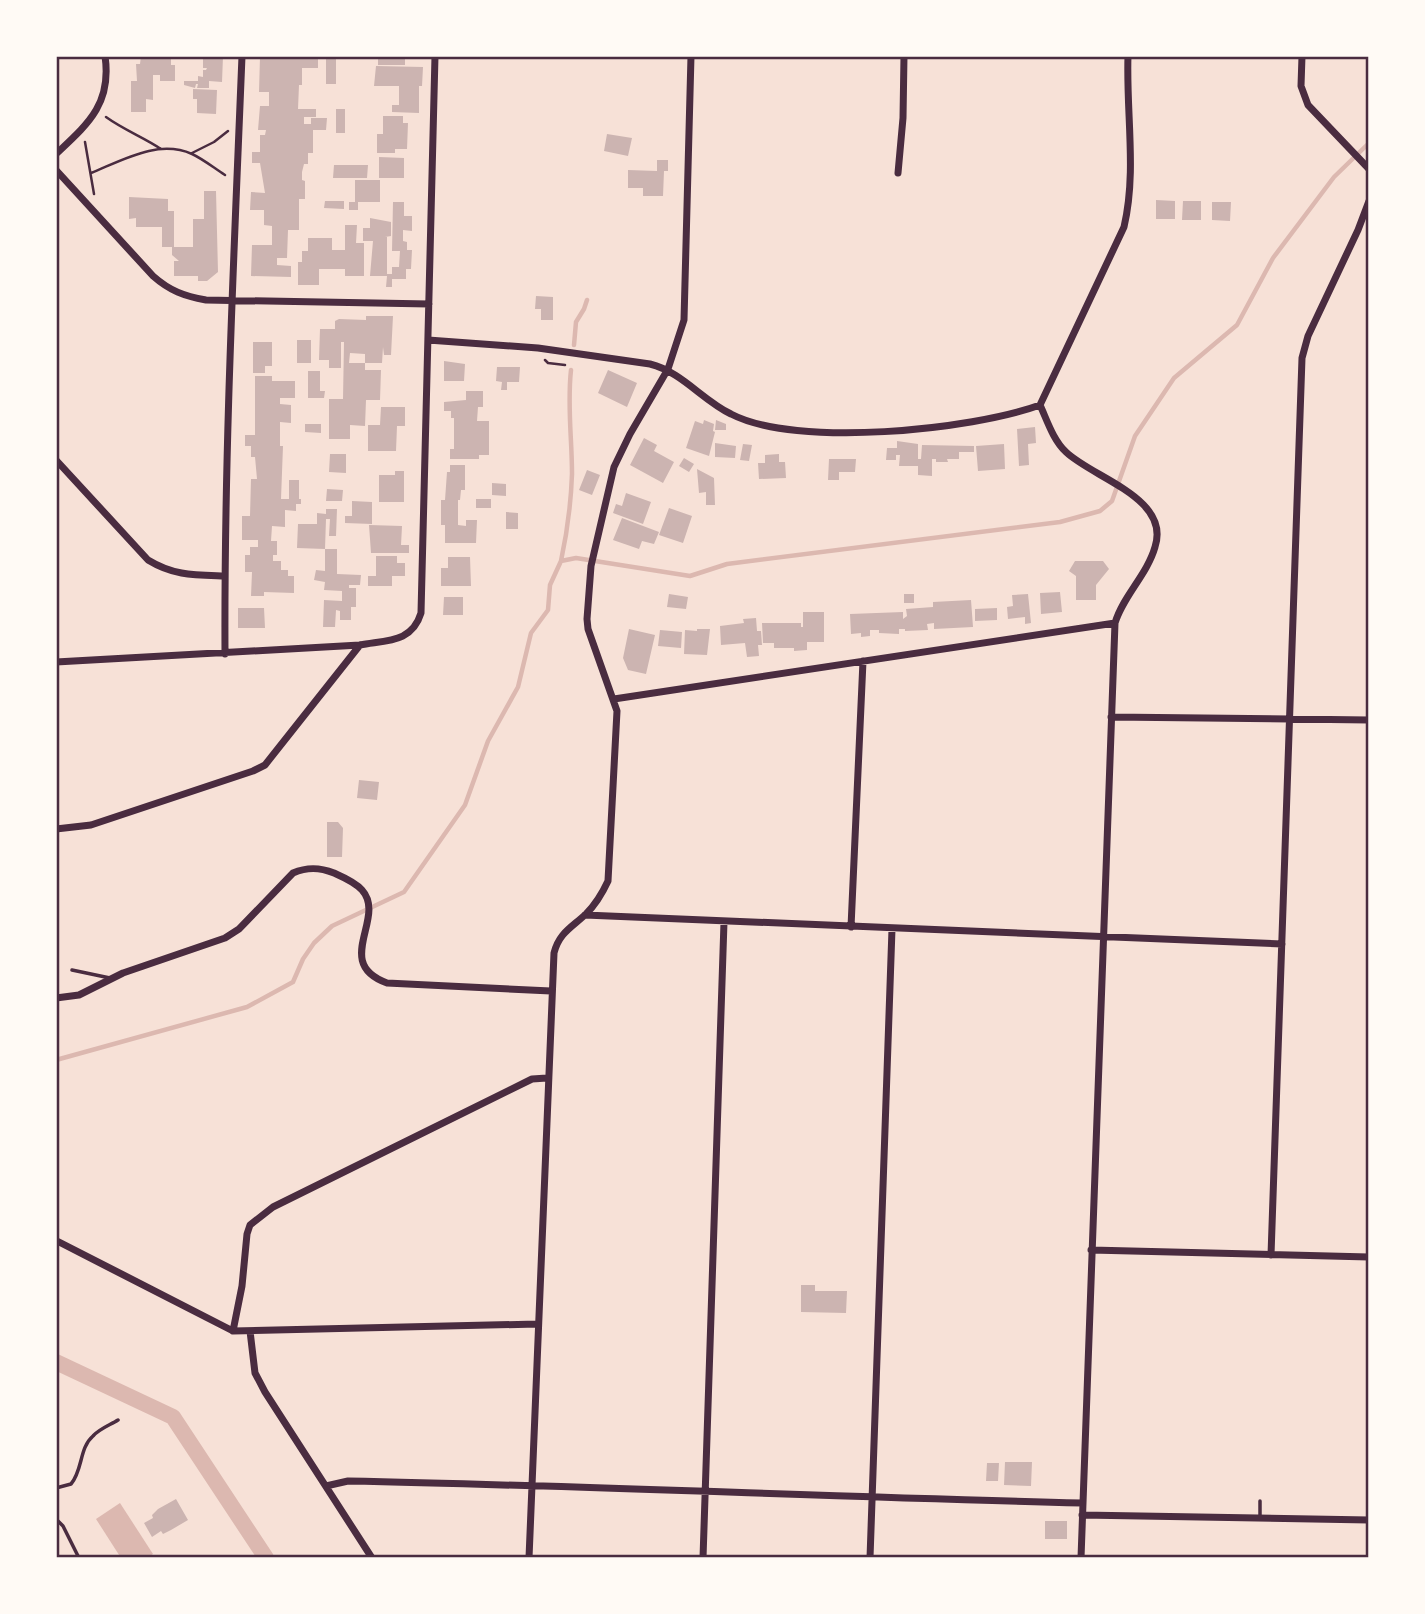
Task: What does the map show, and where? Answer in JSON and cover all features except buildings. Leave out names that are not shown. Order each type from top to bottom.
[{"type":"street","points":[[56,154],[98,109],[107,77],[105,56]]},
{"type":"street","points":[[225,654],[232,300],[242,56]]},
{"type":"street","points":[[56,662],[360,645],[405,636],[414,629],[421,613],[435,56]]},
{"type":"street","points":[[529,1558],[551,990],[557,941],[562,933],[597,902],[608,881],[617,711],[586,618],[591,566],[614,467],[668,369],[684,320],[691,56]]},
{"type":"street","points":[[898,173],[903,127],[904,56]]},
{"type":"street","points":[[428,340],[538,348],[638,362],[668,369],[731,415],[764,425],[804,431],[905,430],[1002,417],[1040,405],[1124,227],[1129,195],[1128,56]]},
{"type":"street","points":[[1302,56],[1301,86],[1308,105],[1366,166]]},
{"type":"street","points":[[56,170],[166,287],[191,297],[429,304]]},
{"type":"street","points":[[1270,1255],[1303,358],[1308,336],[1359,230],[1369,201]]},
{"type":"street","points":[[1040,405],[1063,449],[1142,503],[1151,513],[1157,534],[1152,555],[1118,612],[1115,624],[1081,1558]]},
{"type":"street","points":[[56,460],[148,560],[164,570],[181,574],[225,576]]},
{"type":"street","points":[[614,699],[1115,624]]},
{"type":"street","points":[[56,829],[91,825],[265,765],[360,645]]},
{"type":"street","points":[[851,927],[863,661]]},
{"type":"street","points":[[1111,717],[1369,720]]},
{"type":"street","points":[[56,998],[79,995],[112,979],[225,938],[239,929],[293,873],[304,868],[323,868],[361,889],[367,903],[360,949],[362,961],[369,973],[377,979],[387,983],[551,990]]},
{"type":"street","points":[[585,915],[1282,944]]},
{"type":"street","points":[[703,1558],[724,922]]},
{"type":"street","points":[[870,1558],[892,929]]},
{"type":"street","points":[[233,1331],[242,1286],[247,1234],[250,1225],[258,1217],[273,1207],[532,1079],[547,1078]]},
{"type":"street","points":[[59,1242],[233,1331],[537,1324]]},
{"type":"street","points":[[1091,1250],[1369,1257]]},
{"type":"street","points":[[250,1331],[255,1373],[372,1558]]},
{"type":"street","points":[[326,1486],[348,1481],[531,1485],[705,1493],[1082,1503]]},
{"type":"street","points":[[1082,1515],[1369,1520]]},
{"type":"lane","points":[[72,970],[112,979]]},
{"type":"lane","points":[[56,1488],[67,1487],[75,1480],[86,1443],[94,1434],[118,1420]]},
{"type":"lane","points":[[1260,1501],[1260,1519]]},
{"type":"lane","points":[[56,1519],[63,1526],[79,1558]]},
{"type":"path","points":[[98,109],[123,129],[161,149]]},
{"type":"path","points":[[191,153],[215,142],[239,123]]},
{"type":"path","points":[[83,128],[97,215]]},
{"type":"path","points":[[91,173],[149,149],[161,149],[191,153],[237,182]]},
{"type":"shaded area","points":[[120,1503],[153,1554],[147,1558],[121,1558],[96,1519]]},
{"type":"waterway","points":[[56,1060],[247,1007],[293,982],[314,943],[332,926],[404,892],[465,805],[488,741],[518,687],[531,633],[548,610],[550,585],[561,561],[576,558],[690,576],[727,564],[1060,522],[1100,511],[1112,501],[1135,436],[1174,378],[1237,325],[1273,258],[1334,177],[1369,143]]},
{"type":"waterway","points":[[574,345],[576,322],[587,300]]},
{"type":"waterway","points":[[561,561],[571,485],[571,370]]},
{"type":"waterway","points":[[56,1362],[173,1417],[266,1558]]}]
